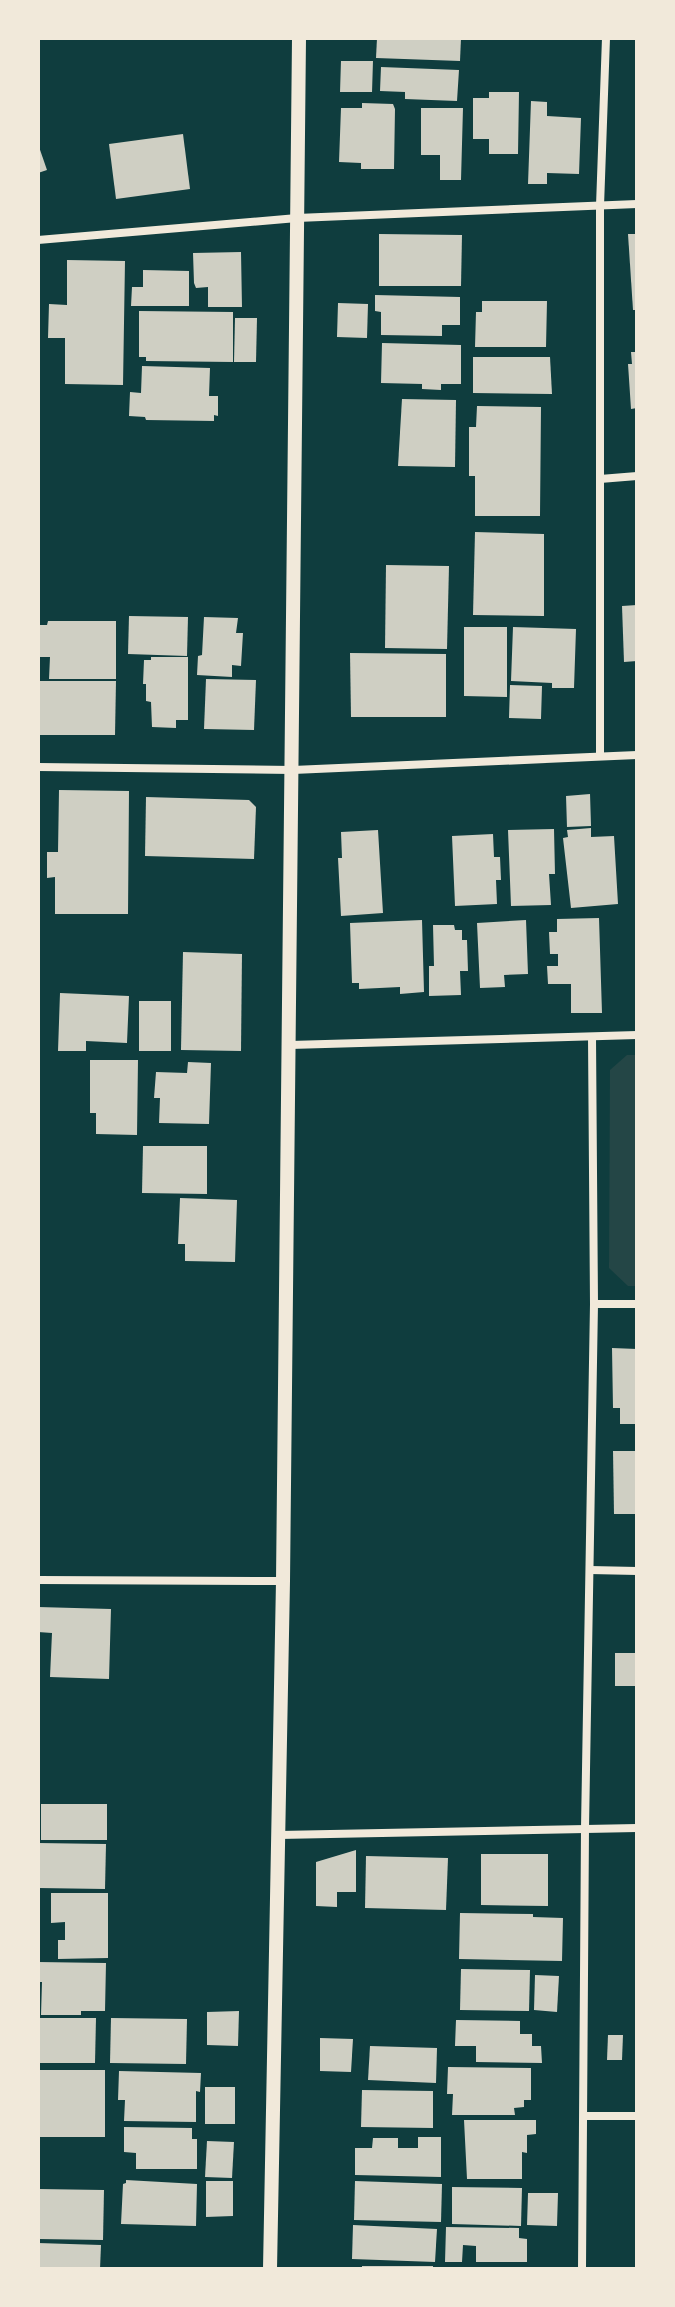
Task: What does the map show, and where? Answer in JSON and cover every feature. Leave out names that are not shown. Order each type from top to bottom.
[{"type":"street","points":[[270,2269],[290,1045],[299,38]]},
{"type":"street","points":[[600,756],[600,206],[606,38]]},
{"type":"street","points":[[38,240],[297,218],[637,204]]},
{"type":"street","points":[[600,479],[637,476]]},
{"type":"street","points":[[38,767],[293,770],[637,755]]},
{"type":"street","points":[[290,1045],[637,1035]]},
{"type":"street","points":[[582,2269],[585,1828],[594,1304],[592,1037]]},
{"type":"street","points":[[594,1304],[637,1304]]},
{"type":"street","points":[[590,1570],[637,1571]]},
{"type":"street","points":[[38,1580],[283,1581]]},
{"type":"street","points":[[279,1835],[637,1828]]},
{"type":"street","points":[[584,2116],[637,2116]]},
{"type":"shaded area","points":[[627,1055],[637,1055],[637,1286],[628,1286],[609,1268],[610,1070]]},
{"type":"building","points":[[377,38],[461,38],[460,61],[376,58]]},
{"type":"building","points":[[341,61],[373,61],[372,92],[340,92]]},
{"type":"building","points":[[381,67],[459,70],[457,101],[405,99],[405,92],[380,91]]},
{"type":"building","points":[[489,92],[519,92],[518,154],[489,154],[489,139],[473,139],[473,98],[489,98]]},
{"type":"building","points":[[531,101],[547,102],[547,116],[581,118],[579,174],[547,173],[547,184],[528,184]]},
{"type":"building","points":[[362,103],[393,104],[394,169],[361,169],[361,163],[339,162],[341,108],[362,108]]},
{"type":"building","points":[[421,108],[463,108],[461,180],[440,180],[440,155],[421,155]]},
{"type":"building","points":[[183,134],[190,189],[116,199],[109,144]]},
{"type":"building","points":[[38,144],[47,170],[38,173]]},
{"type":"building","points":[[379,234],[462,235],[461,286],[379,286]]},
{"type":"building","points":[[628,234],[637,234],[637,310],[633,310]]},
{"type":"building","points":[[241,252],[242,307],[208,307],[208,287],[196,288],[194,283],[193,253]]},
{"type":"building","points":[[67,260],[125,261],[123,385],[65,384],[65,338],[48,338],[49,304],[67,305]]},
{"type":"building","points":[[143,270],[189,271],[189,306],[131,306],[132,287],[143,287]]},
{"type":"building","points":[[375,295],[460,297],[460,325],[442,325],[442,336],[381,335],[381,312],[375,311]]},
{"type":"building","points":[[482,301],[547,301],[546,347],[475,347],[476,312],[482,312]]},
{"type":"building","points":[[338,303],[368,304],[367,338],[337,337]]},
{"type":"building","points":[[139,311],[233,312],[233,362],[146,361],[146,357],[139,357]]},
{"type":"building","points":[[235,318],[257,318],[256,362],[234,362]]},
{"type":"building","points":[[382,343],[461,345],[461,384],[441,384],[441,390],[422,389],[422,384],[381,383]]},
{"type":"building","points":[[631,352],[637,352],[637,408],[631,409],[628,364],[632,364]]},
{"type":"building","points":[[473,357],[550,357],[552,394],[473,393]]},
{"type":"building","points":[[142,366],[210,368],[209,396],[218,396],[218,416],[214,415],[214,421],[146,420],[145,417],[129,416],[130,392],[141,393]]},
{"type":"building","points":[[402,399],[456,400],[455,467],[398,466]]},
{"type":"building","points":[[477,406],[541,407],[540,516],[475,516],[475,476],[469,476],[469,427],[476,427]]},
{"type":"building","points":[[475,532],[544,534],[544,616],[473,615]]},
{"type":"building","points":[[386,565],[449,566],[447,649],[385,648]]},
{"type":"building","points":[[637,605],[637,661],[624,662],[622,606]]},
{"type":"building","points":[[129,616],[188,617],[187,656],[128,654]]},
{"type":"building","points":[[204,617],[238,618],[236,633],[243,633],[241,666],[232,665],[232,677],[197,675],[198,656],[202,655]]},
{"type":"building","points":[[48,621],[116,621],[116,679],[49,679],[50,657],[38,657],[38,625],[47,625]]},
{"type":"building","points":[[464,627],[507,627],[507,697],[464,696]]},
{"type":"building","points":[[513,627],[576,629],[574,688],[552,688],[552,683],[511,681]]},
{"type":"building","points":[[350,653],[446,654],[446,717],[351,717]]},
{"type":"building","points":[[151,657],[188,657],[188,720],[176,720],[176,728],[152,727],[151,702],[146,701],[146,684],[143,684],[144,660],[151,660]]},
{"type":"building","points":[[206,679],[256,680],[254,730],[204,729]]},
{"type":"building","points":[[38,681],[116,681],[115,735],[38,735]]},
{"type":"building","points":[[510,685],[542,686],[541,719],[509,718]]},
{"type":"building","points":[[59,790],[129,791],[128,914],[55,914],[55,877],[47,878],[47,852],[58,852]]},
{"type":"building","points":[[590,794],[591,826],[567,827],[566,796]]},
{"type":"building","points":[[146,797],[249,800],[256,807],[254,859],[145,856]]},
{"type":"building","points":[[591,828],[591,837],[614,836],[618,904],[571,908],[563,838],[568,837],[567,830]]},
{"type":"building","points":[[554,829],[555,874],[549,874],[551,905],[511,906],[508,830]]},
{"type":"building","points":[[378,830],[383,913],[341,916],[338,858],[342,858],[341,832]]},
{"type":"building","points":[[493,834],[494,857],[500,857],[501,880],[496,880],[497,904],[455,906],[452,836]]},
{"type":"building","points":[[599,918],[602,1013],[571,1013],[571,984],[548,984],[547,966],[558,966],[558,954],[550,954],[549,932],[557,932],[557,919]]},
{"type":"building","points":[[422,920],[424,992],[400,994],[400,987],[359,989],[359,983],[352,983],[350,923]]},
{"type":"building","points":[[526,920],[528,974],[504,975],[505,987],[480,988],[477,923]]},
{"type":"building","points":[[433,925],[454,925],[455,930],[462,930],[462,940],[467,940],[468,971],[460,971],[461,995],[429,996],[429,966],[434,966]]},
{"type":"building","points":[[183,952],[242,954],[241,1051],[181,1050]]},
{"type":"building","points":[[60,993],[129,996],[127,1043],[86,1041],[86,1051],[58,1051]]},
{"type":"building","points":[[139,1001],[171,1001],[171,1051],[139,1051]]},
{"type":"building","points":[[90,1060],[138,1060],[137,1135],[96,1134],[96,1113],[90,1113]]},
{"type":"building","points":[[188,1062],[211,1063],[209,1124],[159,1123],[160,1098],[154,1098],[156,1072],[187,1073]]},
{"type":"building","points":[[143,1146],[207,1146],[207,1194],[142,1193]]},
{"type":"building","points":[[180,1198],[237,1200],[235,1262],[185,1261],[185,1244],[178,1244]]},
{"type":"building","points":[[612,1348],[637,1349],[637,1424],[620,1424],[620,1408],[613,1408]]},
{"type":"building","points":[[613,1451],[637,1451],[637,1514],[614,1514]]},
{"type":"building","points":[[38,1607],[111,1609],[109,1679],[50,1677],[52,1633],[38,1632]]},
{"type":"building","points":[[615,1653],[637,1653],[637,1686],[615,1686]]},
{"type":"building","points":[[41,1804],[107,1804],[107,1840],[41,1840]]},
{"type":"building","points":[[38,1843],[106,1844],[105,1889],[38,1888]]},
{"type":"building","points":[[356,1850],[356,1892],[337,1892],[337,1907],[316,1906],[316,1862]]},
{"type":"building","points":[[481,1854],[548,1854],[548,1906],[481,1905]]},
{"type":"building","points":[[366,1856],[448,1858],[446,1910],[365,1908]]},
{"type":"building","points":[[51,1893],[108,1893],[108,1958],[58,1959],[58,1940],[65,1940],[65,1922],[51,1923]]},
{"type":"building","points":[[460,1913],[533,1914],[533,1917],[563,1918],[562,1961],[459,1959]]},
{"type":"building","points":[[38,1962],[106,1963],[105,2011],[81,2011],[81,2015],[41,2015],[42,1982],[38,1982]]},
{"type":"building","points":[[461,1969],[530,1970],[529,2011],[460,2010]]},
{"type":"building","points":[[535,1975],[559,1976],[557,2012],[534,2010]]},
{"type":"building","points":[[239,2011],[238,2046],[207,2045],[207,2012]]},
{"type":"building","points":[[38,2018],[96,2018],[95,2063],[38,2063]]},
{"type":"building","points":[[111,2018],[187,2019],[186,2064],[110,2063]]},
{"type":"building","points":[[456,2020],[520,2021],[520,2034],[532,2034],[532,2046],[541,2046],[542,2063],[476,2062],[476,2046],[455,2046]]},
{"type":"building","points":[[608,2035],[623,2035],[622,2060],[607,2060]]},
{"type":"building","points":[[320,2038],[353,2039],[351,2072],[320,2071]]},
{"type":"building","points":[[370,2046],[437,2048],[436,2083],[368,2080]]},
{"type":"building","points":[[448,2067],[531,2068],[531,2100],[524,2100],[524,2107],[514,2108],[515,2115],[452,2115],[453,2094],[447,2094]]},
{"type":"building","points":[[38,2070],[105,2070],[105,2137],[38,2137]]},
{"type":"building","points":[[119,2071],[201,2073],[200,2092],[196,2091],[196,2122],[124,2121],[125,2100],[118,2100]]},
{"type":"building","points":[[205,2087],[235,2087],[235,2124],[205,2124]]},
{"type":"building","points":[[362,2090],[433,2091],[433,2128],[361,2127]]},
{"type":"building","points":[[464,2120],[536,2120],[536,2134],[527,2135],[527,2153],[522,2152],[522,2179],[467,2179]]},
{"type":"building","points":[[124,2127],[192,2128],[192,2139],[197,2139],[197,2169],[136,2169],[136,2153],[124,2152]]},
{"type":"building","points":[[418,2137],[441,2137],[441,2177],[355,2175],[355,2148],[372,2148],[373,2138],[398,2138],[398,2148],[418,2148]]},
{"type":"building","points":[[207,2141],[234,2142],[232,2178],[205,2177]]},
{"type":"building","points":[[126,2180],[197,2184],[196,2226],[121,2224],[123,2184]]},
{"type":"building","points":[[206,2181],[233,2181],[233,2216],[206,2217]]},
{"type":"building","points":[[355,2181],[442,2184],[441,2222],[354,2220]]},
{"type":"building","points":[[452,2187],[522,2188],[521,2226],[452,2224]]},
{"type":"building","points":[[38,2189],[104,2190],[103,2240],[38,2239]]},
{"type":"building","points":[[528,2193],[558,2193],[557,2226],[527,2225]]},
{"type":"building","points":[[353,2225],[437,2229],[435,2262],[352,2259]]},
{"type":"building","points":[[446,2227],[519,2228],[519,2238],[527,2239],[527,2262],[476,2262],[476,2246],[463,2245],[462,2262],[445,2262]]},
{"type":"building","points":[[38,2243],[101,2245],[100,2269],[38,2269]]},
{"type":"building","points":[[362,2266],[433,2266],[433,2269],[362,2269]]}]
